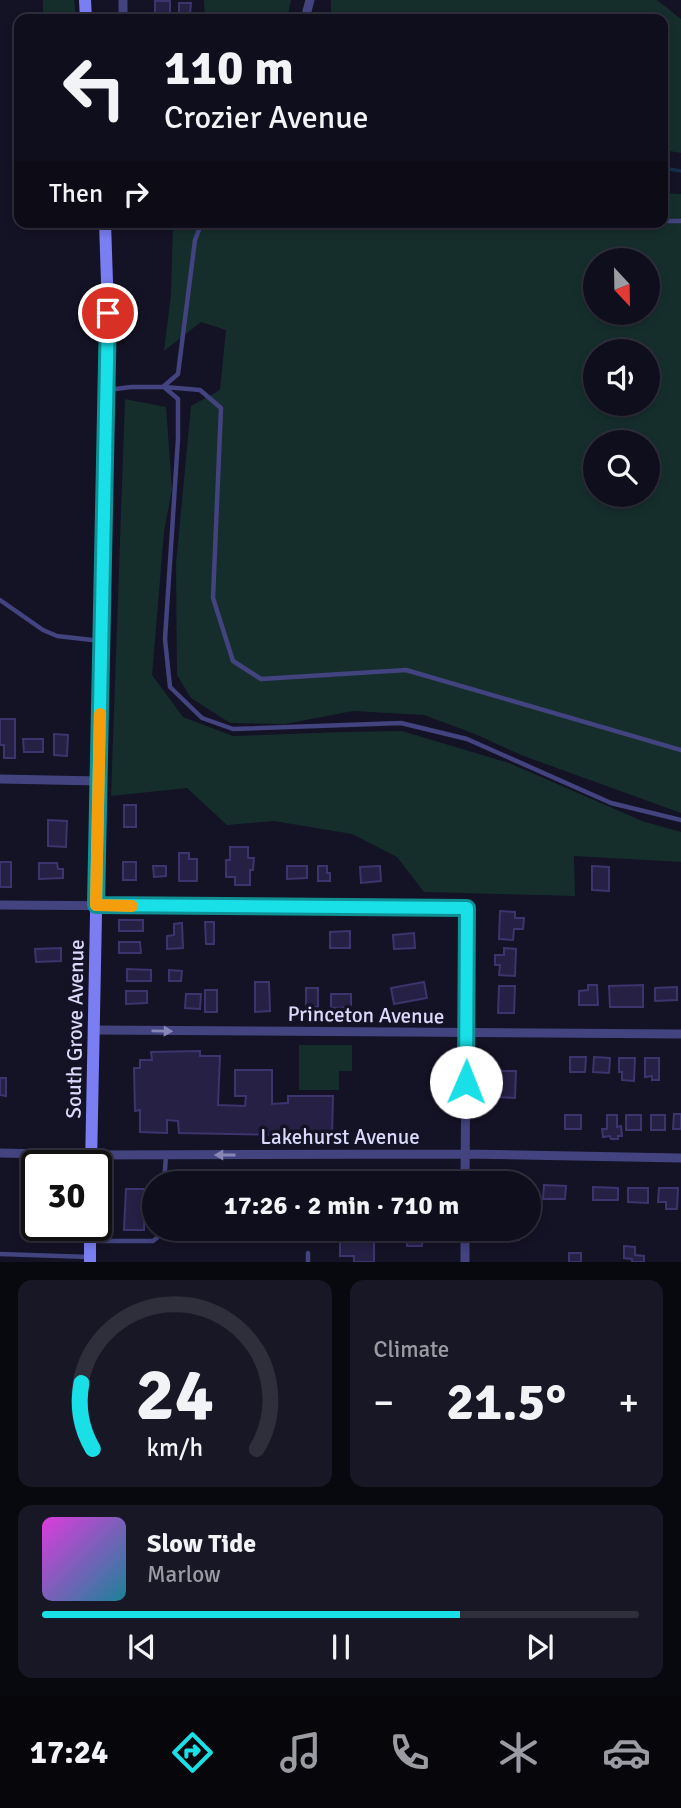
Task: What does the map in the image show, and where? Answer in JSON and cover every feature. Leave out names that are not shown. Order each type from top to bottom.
[{"type":"main road","name":"South Grove Avenue","points":[[91,1150],[108,313],[105,228]]},
{"type":"main road","points":[[90,1241],[90,1259]]},
{"type":"street","points":[[0,779],[99,781]]},
{"type":"street","points":[[0,905],[467,908],[465,1171]]},
{"type":"street","name":"Princeton Avenue","points":[[93,1030],[681,1034]]},
{"type":"street","name":"Lakehurst Avenue","points":[[0,1153],[21,1155]]},
{"type":"street","name":"Lakehurst Avenue","points":[[112,1159],[166,1155],[465,1154],[681,1158]]},
{"type":"street","points":[[465,1241],[465,1262]]},
{"type":"lane","points":[[164,387],[178,374],[195,240],[200,228]]},
{"type":"lane","points":[[106,390],[131,387],[200,390],[221,408],[213,598],[233,661],[261,679],[406,670],[681,750]]},
{"type":"lane","points":[[164,387],[178,399],[178,439],[165,639],[170,687],[202,718],[233,729],[401,723],[467,738],[611,803],[681,820]]},
{"type":"lane","points":[[0,600],[43,630],[57,636],[102,641]]},
{"type":"lane","points":[[165,1171],[166,1155]]},
{"type":"lane","points":[[112,1241],[142,1241]]},
{"type":"lane","points":[[309,1252],[309,1262]]},
{"type":"lane","points":[[0,1254],[90,1259]]},
{"type":"green space","points":[[43,0],[74,0],[75,14],[43,14]]},
{"type":"green space","points":[[204,0],[291,0],[288,14],[205,14]]},
{"type":"green space","points":[[331,0],[657,0],[681,19],[681,153],[668,151],[668,14],[331,14]]},
{"type":"green space","points":[[668,193],[681,194],[681,813],[521,755],[424,715],[353,711],[285,724],[230,723],[191,698],[177,675],[176,564],[191,406],[220,390],[226,330],[201,322],[164,351],[171,294],[173,228],[668,228]]},
{"type":"green space","points":[[125,399],[166,407],[172,489],[164,532],[152,675],[183,717],[233,736],[402,731],[509,763],[642,821],[681,832],[681,862],[574,856],[575,896],[424,892],[397,857],[352,834],[274,821],[227,825],[187,788],[111,796]]},
{"type":"green space","points":[[299,1045],[352,1045],[352,1071],[339,1071],[339,1090],[299,1090]]},
{"type":"building","points":[[155,1],[170,1],[170,14],[155,14]]},
{"type":"building","points":[[179,3],[191,3],[190,14],[179,14]]},
{"type":"building","points":[[0,719],[15,719],[15,758],[4,758],[4,745],[0,745]]},
{"type":"building","points":[[54,734],[68,735],[67,756],[54,755]]},
{"type":"building","points":[[23,739],[43,739],[43,752],[24,752]]},
{"type":"building","points":[[124,805],[136,805],[136,827],[124,827]]},
{"type":"building","points":[[48,820],[67,821],[66,847],[48,846]]},
{"type":"building","points":[[230,847],[248,847],[248,858],[254,858],[253,870],[250,870],[250,885],[235,885],[235,877],[226,877],[226,860],[230,860]]},
{"type":"building","points":[[179,853],[189,853],[189,859],[197,859],[197,881],[179,881]]},
{"type":"building","points":[[0,862],[11,862],[11,887],[0,887]]},
{"type":"building","points":[[123,862],[136,862],[136,880],[123,880]]},
{"type":"building","points":[[39,863],[57,863],[58,869],[63,869],[63,878],[39,879]]},
{"type":"building","points":[[153,866],[166,866],[166,876],[154,877]]},
{"type":"building","points":[[287,866],[307,866],[307,878],[287,879]]},
{"type":"building","points":[[318,866],[327,866],[330,881],[318,881]]},
{"type":"building","points":[[380,866],[381,881],[361,883],[360,867]]},
{"type":"building","points":[[592,866],[609,867],[609,891],[592,890]]},
{"type":"building","points":[[500,911],[515,912],[515,918],[524,918],[523,929],[514,929],[513,940],[499,939]]},
{"type":"building","points":[[119,920],[143,920],[143,931],[119,931]]},
{"type":"building","points":[[205,922],[214,922],[214,944],[206,944]]},
{"type":"building","points":[[182,923],[183,948],[167,949],[167,936],[174,935],[174,924]]},
{"type":"building","points":[[350,931],[350,948],[330,948],[330,932]]},
{"type":"building","points":[[414,933],[415,948],[394,949],[393,935]]},
{"type":"building","points":[[119,942],[140,942],[141,953],[119,953]]},
{"type":"building","points":[[61,948],[61,961],[36,962],[35,949]]},
{"type":"building","points":[[504,948],[516,949],[515,976],[499,975],[500,965],[495,965],[495,955],[504,955]]},
{"type":"building","points":[[127,969],[151,970],[151,981],[127,981]]},
{"type":"building","points":[[169,970],[182,971],[181,981],[169,981]]},
{"type":"building","points":[[255,982],[269,982],[270,1011],[255,1012]]},
{"type":"building","points":[[424,982],[427,998],[394,1004],[391,988]]},
{"type":"building","points":[[588,985],[597,985],[598,1005],[579,1005],[579,991],[588,990]]},
{"type":"building","points":[[643,985],[643,1007],[610,1007],[609,986]]},
{"type":"building","points":[[499,986],[515,986],[514,1013],[498,1013]]},
{"type":"building","points":[[677,987],[677,1000],[655,1001],[655,988]]},
{"type":"building","points":[[306,988],[318,988],[318,1007],[306,1007]]},
{"type":"building","points":[[205,990],[217,990],[217,1012],[205,1012]]},
{"type":"building","points":[[126,991],[147,991],[147,1003],[126,1004]]},
{"type":"building","points":[[186,994],[201,994],[200,1009],[185,1008]]},
{"type":"building","points":[[331,994],[351,994],[351,1007],[331,1008]]},
{"type":"building","points":[[200,1051],[200,1056],[220,1056],[218,1105],[245,1106],[246,1096],[235,1096],[235,1070],[272,1070],[272,1104],[288,1103],[288,1096],[333,1096],[332,1136],[179,1133],[178,1121],[167,1120],[167,1133],[140,1132],[140,1110],[135,1111],[134,1068],[140,1068],[140,1060],[152,1060],[151,1052]]},
{"type":"building","points":[[570,1057],[586,1057],[585,1072],[570,1072]]},
{"type":"building","points":[[594,1057],[610,1058],[609,1073],[593,1072]]},
{"type":"building","points":[[619,1058],[635,1058],[634,1081],[622,1080]]},
{"type":"building","points":[[645,1058],[659,1058],[659,1080],[652,1080],[652,1076],[645,1077]]},
{"type":"building","points":[[499,1071],[516,1071],[515,1098],[498,1097]]},
{"type":"building","points":[[0,1078],[6,1078],[6,1096],[0,1095]]},
{"type":"building","points":[[674,1114],[681,1114],[681,1129],[673,1129]]},
{"type":"building","points":[[565,1115],[581,1115],[581,1129],[565,1129]]},
{"type":"building","points":[[607,1115],[617,1115],[617,1127],[621,1126],[622,1136],[618,1136],[618,1139],[603,1137],[602,1129],[607,1129]]},
{"type":"building","points":[[626,1115],[641,1115],[641,1130],[626,1130]]},
{"type":"building","points":[[651,1115],[665,1115],[665,1130],[651,1130]]},
{"type":"building","points":[[544,1185],[566,1186],[565,1199],[543,1199]]},
{"type":"building","points":[[593,1187],[618,1188],[618,1200],[593,1200]]},
{"type":"building","points":[[628,1188],[648,1188],[648,1203],[628,1202]]},
{"type":"building","points":[[659,1188],[678,1188],[677,1209],[666,1209],[666,1202],[658,1202]]},
{"type":"building","points":[[126,1189],[142,1189],[142,1230],[124,1230]]},
{"type":"building","points":[[340,1241],[374,1241],[374,1262],[354,1262],[354,1256],[340,1256]]},
{"type":"building","points":[[407,1241],[422,1241],[422,1246],[407,1246]]},
{"type":"building","points":[[624,1246],[635,1247],[635,1255],[644,1256],[644,1262],[632,1262],[632,1259],[624,1258]]},
{"type":"building","points":[[569,1253],[581,1253],[581,1262],[569,1262]]},
{"type":"waterway","points":[[668,169],[681,171]]},
{"type":"slow traffic","points":[[100,714],[96,905],[132,906]]},
{"type":"route","points":[[108,313],[96,905],[467,908],[466,1082]]}]
